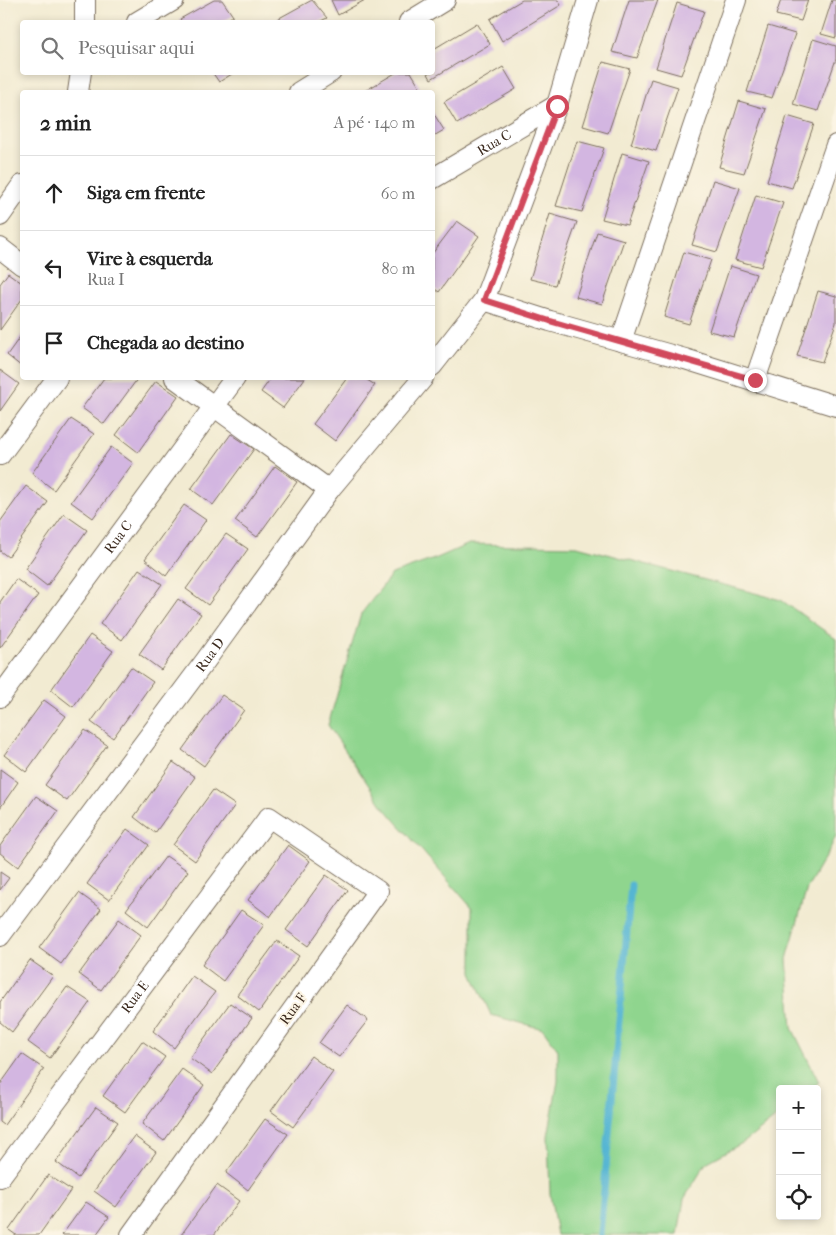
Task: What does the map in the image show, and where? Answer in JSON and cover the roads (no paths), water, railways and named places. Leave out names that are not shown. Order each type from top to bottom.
[{"type":"street","points":[[84,0],[84,20]]},
{"type":"street","points":[[140,20],[174,0]]},
{"type":"street","points":[[412,20],[445,0]]},
{"type":"street","points":[[435,362],[484,300],[557,106],[588,0]]},
{"type":"street","points":[[621,341],[736,0]]},
{"type":"street","points":[[78,90],[81,75]]},
{"type":"street","points":[[302,90],[326,75]]},
{"type":"street","name":"Rua C","points":[[435,178],[557,106]]},
{"type":"street","points":[[755,380],[836,146]]},
{"type":"street","points":[[0,216],[20,188]]},
{"type":"street","points":[[0,248],[20,263]]},
{"type":"street","points":[[484,300],[755,380],[836,406]]},
{"type":"street","points":[[0,456],[56,380]]},
{"type":"street","points":[[178,380],[329,490]]},
{"type":"street","name":"Rua C","points":[[0,696],[233,380]]},
{"type":"street","name":"Rua D","points":[[0,936],[206,660],[329,490],[422,380]]},
{"type":"street","name":"Rua E","points":[[0,1177],[269,817]]},
{"type":"street","name":"Rua F","points":[[131,1235],[378,891],[269,817]]},
{"type":"waterway","points":[[600,1235],[631,885]]}]
